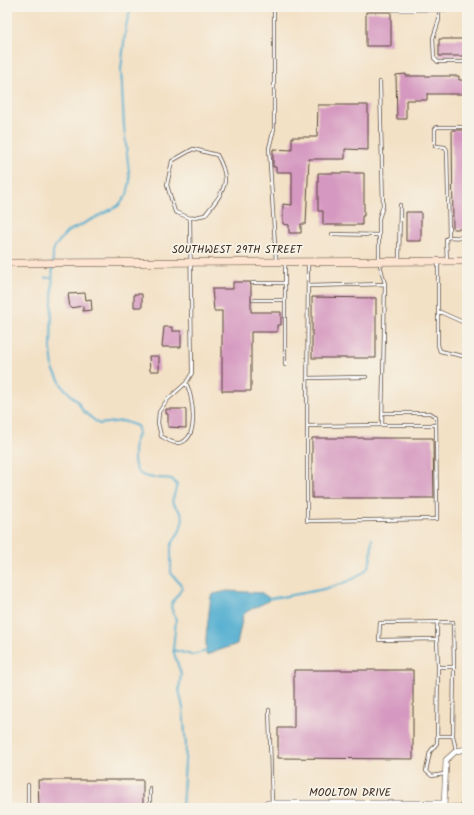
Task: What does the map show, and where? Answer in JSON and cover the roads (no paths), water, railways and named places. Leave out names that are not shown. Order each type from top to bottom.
[{"type":"street","points":[[394,9],[467,9]]},
{"type":"street","name":"SOUTHWEST 29TH STREET","points":[[7,263],[467,261]]},
{"type":"street","points":[[444,806],[444,774],[446,760],[456,751],[467,749]]},
{"type":"street","name":"MOOLTON DRIVE","points":[[258,808],[272,803],[444,806]]},
{"type":"lane","points":[[274,7],[274,129],[269,148],[276,261]]},
{"type":"lane","points":[[439,9],[439,20],[433,38],[434,58],[438,62],[467,62]]},
{"type":"lane","points":[[380,82],[382,206],[379,218],[379,261],[385,284],[382,425]]},
{"type":"lane","points":[[447,261],[446,239],[449,237],[447,150],[444,147],[435,146],[435,129],[437,127],[467,127]]},
{"type":"lane","points":[[193,149],[217,155],[225,169],[224,191],[205,215],[190,218],[175,212],[167,185],[172,162],[193,149]]},
{"type":"lane","points":[[399,261],[400,204]]},
{"type":"lane","points":[[186,383],[190,391],[191,400],[193,421],[191,432],[186,440],[178,443],[172,442],[161,436],[158,423],[159,412],[167,400],[186,383],[192,373],[190,218]]},
{"type":"lane","points":[[332,234],[379,234]]},
{"type":"lane","points":[[449,237],[467,238]]},
{"type":"lane","points":[[285,261],[285,365]]},
{"type":"lane","points":[[308,261],[306,521],[437,519],[436,417],[430,413],[382,413]]},
{"type":"lane","points":[[438,261],[438,345],[440,351],[467,357]]},
{"type":"lane","points":[[252,283],[285,283]]},
{"type":"lane","points":[[308,286],[385,284]]},
{"type":"lane","points":[[252,300],[285,300]]},
{"type":"lane","points":[[438,312],[467,324]]},
{"type":"lane","points":[[307,378],[366,377]]},
{"type":"lane","points":[[307,426],[436,426]]},
{"type":"lane","points":[[437,639],[379,640],[380,622],[453,622],[453,736],[456,751]]},
{"type":"lane","points":[[437,622],[437,743],[430,752],[426,771],[432,776],[444,774]]},
{"type":"lane","points":[[438,667],[454,667]]},
{"type":"lane","points":[[269,710],[272,803]]},
{"type":"lane","points":[[437,736],[453,736]]},
{"type":"lane","points":[[444,806],[465,807],[465,764]]},
{"type":"lane","points":[[28,785],[28,808]]},
{"type":"lane","points":[[150,788],[150,808]]},
{"type":"water","points":[[227,591],[262,593],[269,598],[269,600],[243,615],[237,644],[206,655],[206,637],[211,596]]},
{"type":"waterway","points":[[131,7],[126,26],[121,69],[124,127],[130,181],[127,195],[118,206],[67,232],[55,246],[53,252],[51,348],[53,369],[63,387],[78,402],[83,411],[99,424],[123,421],[137,426],[138,432],[134,457],[137,471],[146,477],[172,479],[177,485],[172,502],[182,514],[183,519],[180,530],[171,546],[171,573],[182,586],[171,607],[176,620],[173,650],[181,674],[179,690],[183,708],[186,746],[182,808]]},
{"type":"waterway","points":[[45,278],[52,278]]},
{"type":"waterway","points":[[267,599],[322,589],[337,585],[361,574],[370,564],[372,539]]},
{"type":"waterway","points":[[173,650],[192,655],[207,651]]}]
